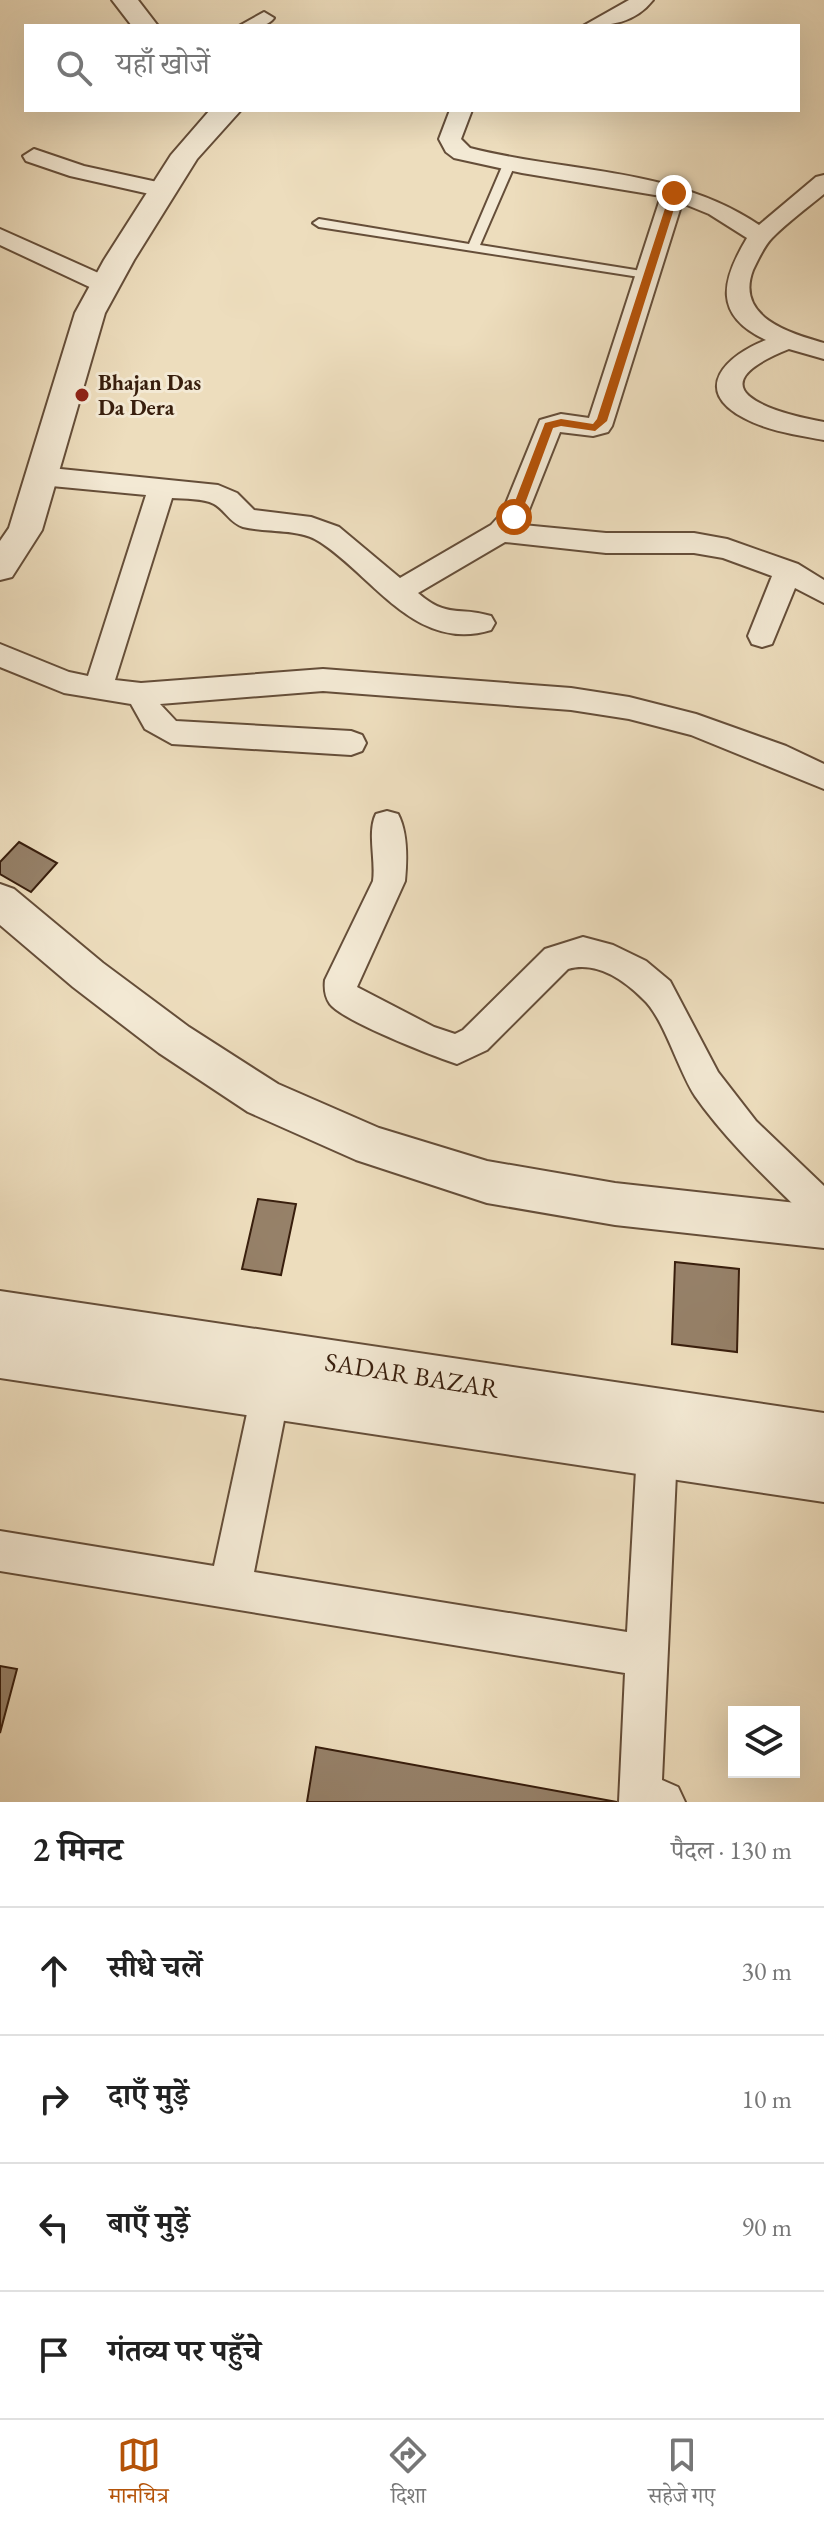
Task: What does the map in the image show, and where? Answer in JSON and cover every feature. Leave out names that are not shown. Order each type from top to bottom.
[{"type":"street","points":[[125,0],[143,24]]},
{"type":"street","points":[[598,24],[615,18],[643,0]]},
{"type":"street","points":[[0,568],[25,530],[90,313],[163,190],[210,124],[225,112]]},
{"type":"street","points":[[460,112],[450,139],[454,147],[474,156],[674,193],[725,212],[760,236]]},
{"type":"street","points":[[34,156],[78,171],[163,190]]},
{"type":"street","points":[[824,182],[760,236],[740,272],[737,289],[739,304],[751,318],[786,341],[824,351]]},
{"type":"street","points":[[398,592],[501,532],[514,517],[549,426],[561,423],[591,428],[599,426],[674,193]]},
{"type":"street","points":[[0,236],[105,285]]},
{"type":"street","points":[[786,341],[745,359],[735,368],[730,390],[738,403],[753,413],[824,431]]},
{"type":"street","points":[[41,476],[209,492],[235,503],[246,518],[311,527],[329,534],[431,618],[481,623]]},
{"type":"street","points":[[98,689],[162,488]]},
{"type":"street","points":[[501,532],[606,543],[694,543],[764,560],[824,593]]},
{"type":"street","points":[[762,636],[788,571]]},
{"type":"street","points":[[0,655],[64,682],[141,694],[323,680],[571,699],[629,708],[696,725],[775,754],[824,777]]},
{"type":"street","points":[[141,694],[151,718],[172,732],[351,743]]},
{"type":"street","points":[[387,823],[391,864],[389,881],[342,980],[340,989],[343,996],[425,1039],[457,1049],[475,1040],[557,959],[583,951],[601,955],[634,971],[658,991],[706,1083],[744,1132],[824,1210]]},
{"type":"street","points":[[0,901],[88,975],[174,1040],[263,1098],[372,1146],[487,1182],[615,1204],[824,1227]]},
{"type":"street","name":"SADAR BAZAR","points":[[0,1313],[824,1437]]},
{"type":"street","points":[[0,1355],[824,1477]]},
{"type":"street","points":[[230,1588],[270,1395]]},
{"type":"street","points":[[657,1452],[639,1798],[663,1802]]},
{"type":"street","points":[[0,1551],[645,1656]]},
{"type":"lane","points":[[473,248],[510,162]]},
{"type":"lane","points":[[319,223],[648,276]]},
{"type":"building","points":[[19,842],[57,863],[31,892],[0,874],[0,862]]},
{"type":"building","points":[[258,1199],[296,1204],[281,1275],[242,1269]]},
{"type":"building","points":[[675,1262],[739,1269],[737,1352],[672,1344]]},
{"type":"building","points":[[0,1666],[17,1669],[0,1733]]},
{"type":"building","points":[[316,1747],[617,1802],[307,1802]]},
{"type":"place","name":"Bhajan Das Da Dera","points":[[82,395]]},
{"type":"route","points":[[514,517],[549,426],[561,423],[591,428],[599,426],[602,421],[674,193]]}]
